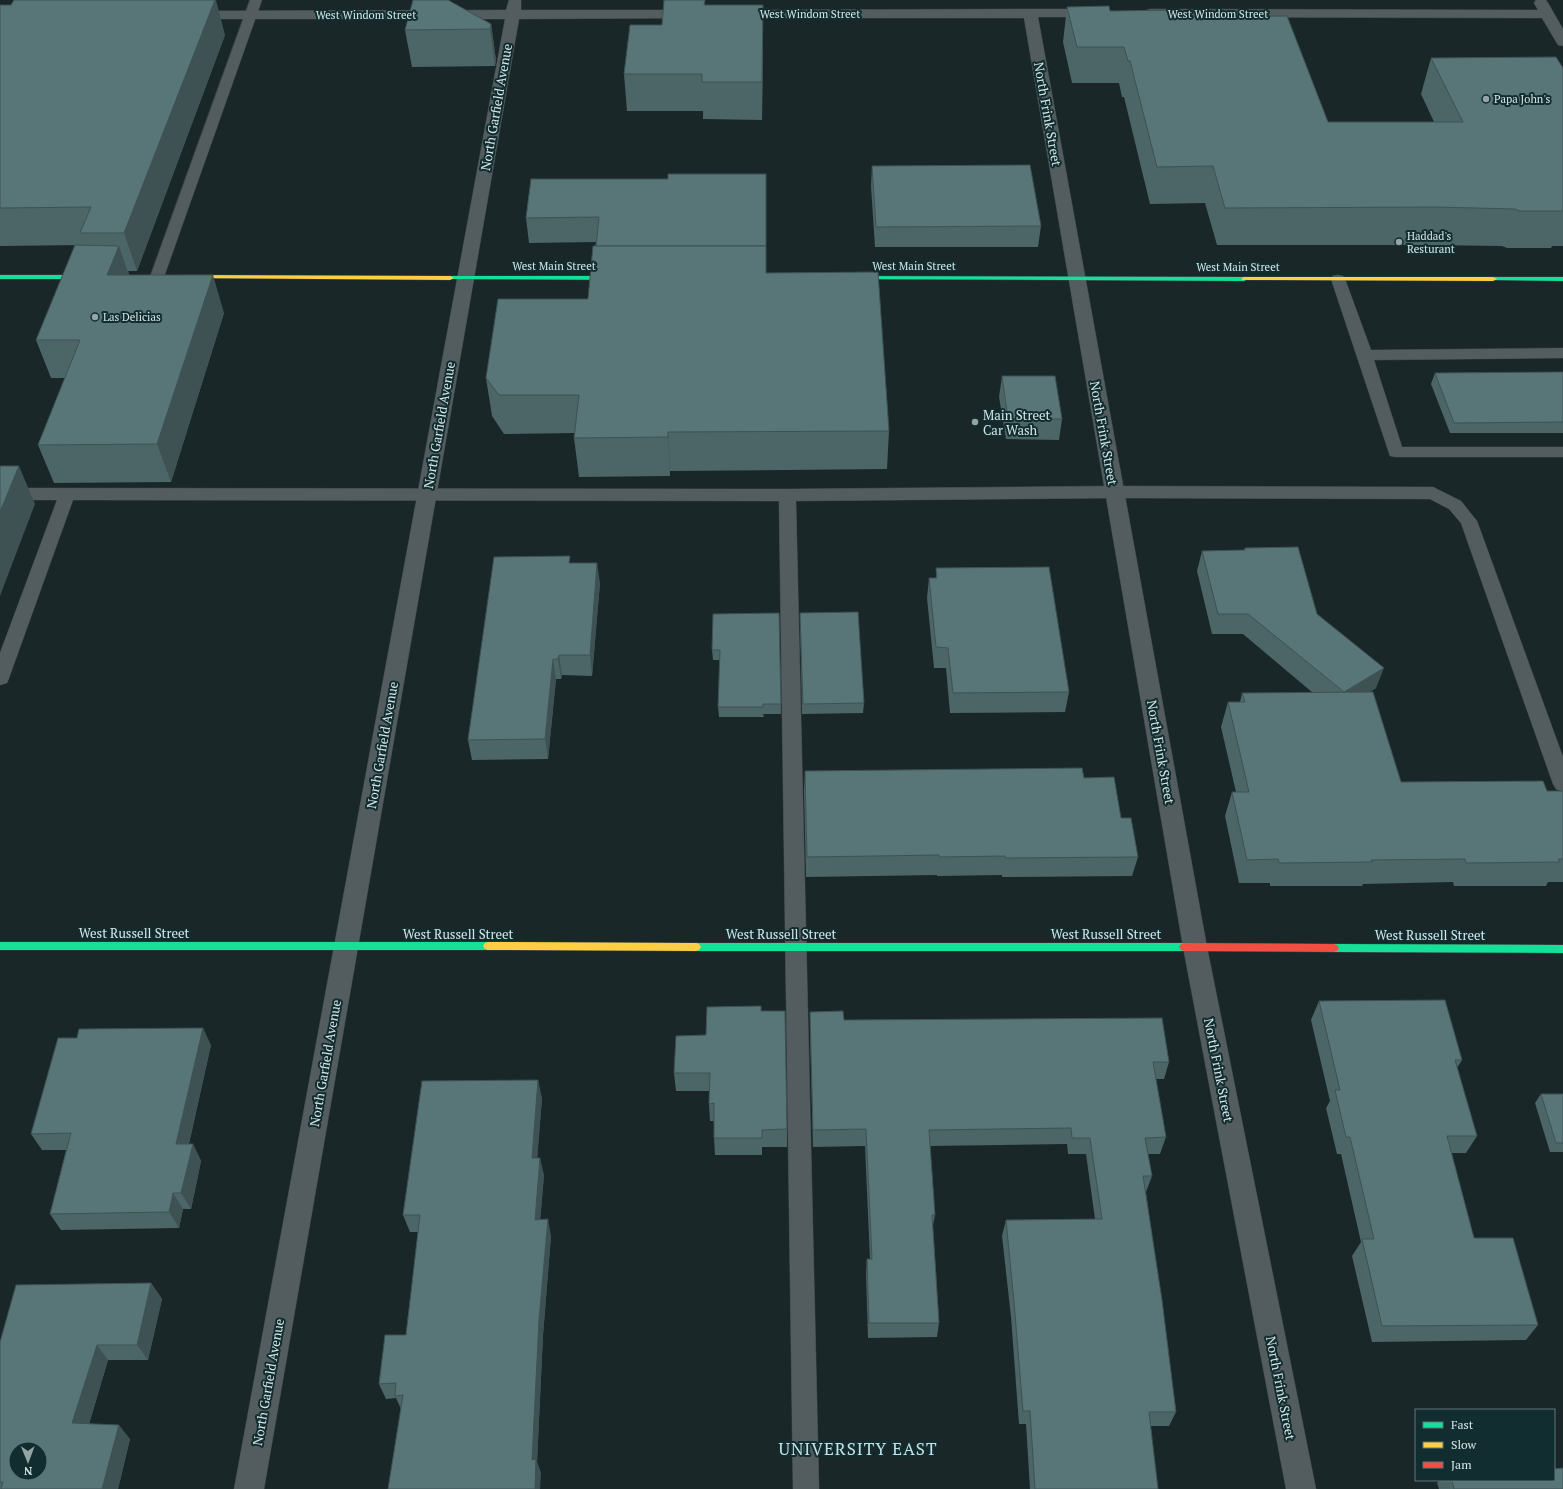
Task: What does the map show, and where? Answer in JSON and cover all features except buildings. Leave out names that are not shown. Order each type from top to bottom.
[{"type":"main road","points":[[0,277],[102,277]]},
{"type":"main road","name":"West Main Street","points":[[161,277],[632,278]]},
{"type":"main road","name":"West Main Street","points":[[839,278],[1563,279]]},
{"type":"main road","name":"West Russell Street","points":[[0,946],[1195,946],[1563,949]]},
{"type":"street","points":[[1539,0],[1563,42]]},
{"type":"street","name":"West Windom Street","points":[[180,15],[250,15],[514,7],[715,14],[1110,13]]},
{"type":"street","name":"North Garfield Avenue","points":[[249,1489],[514,7]]},
{"type":"street","name":"North Frink Street","points":[[1030,13],[1195,946],[1301,1489]]},
{"type":"street","name":"West Windom Street","points":[[1134,13],[1547,14]]},
{"type":"lane","points":[[161,277],[256,0]]},
{"type":"lane","points":[[1338,279],[1365,355],[1396,452],[1563,452]]},
{"type":"lane","points":[[1365,355],[1563,353]]},
{"type":"lane","points":[[0,494],[787,495],[1115,492],[1433,493],[1455,505],[1469,521],[1563,784]]},
{"type":"lane","points":[[0,678],[67,494]]},
{"type":"lane","points":[[787,495],[806,1489]]},
{"type":"traffic: fast","points":[[0,277],[91,277]]},
{"type":"traffic: fast","points":[[450,278],[621,278]]},
{"type":"traffic: fast","points":[[849,278],[1244,279]]},
{"type":"traffic: fast","points":[[1493,279],[1563,279]]},
{"type":"traffic: fast","points":[[0,946],[488,946]]},
{"type":"traffic: fast","points":[[696,947],[1184,947]]},
{"type":"traffic: fast","points":[[1334,948],[1563,949]]},
{"type":"traffic: slow","points":[[183,277],[450,278]]},
{"type":"traffic: slow","points":[[1244,279],[1493,279]]},
{"type":"traffic: slow","points":[[488,946],[696,947]]},
{"type":"traffic: jam","points":[[1184,947],[1334,948]]},
{"type":"place","name":"Papa John's","points":[[1486,99]]},
{"type":"place","name":"Haddad's Resturant","points":[[1399,242]]},
{"type":"place","name":"Las Delicias","points":[[95,317]]},
{"type":"place","name":"Main Street Car Wash","points":[[975,422]]},
{"type":"district","name":"UNIVERSITY EAST","points":[[858,1449]]}]
